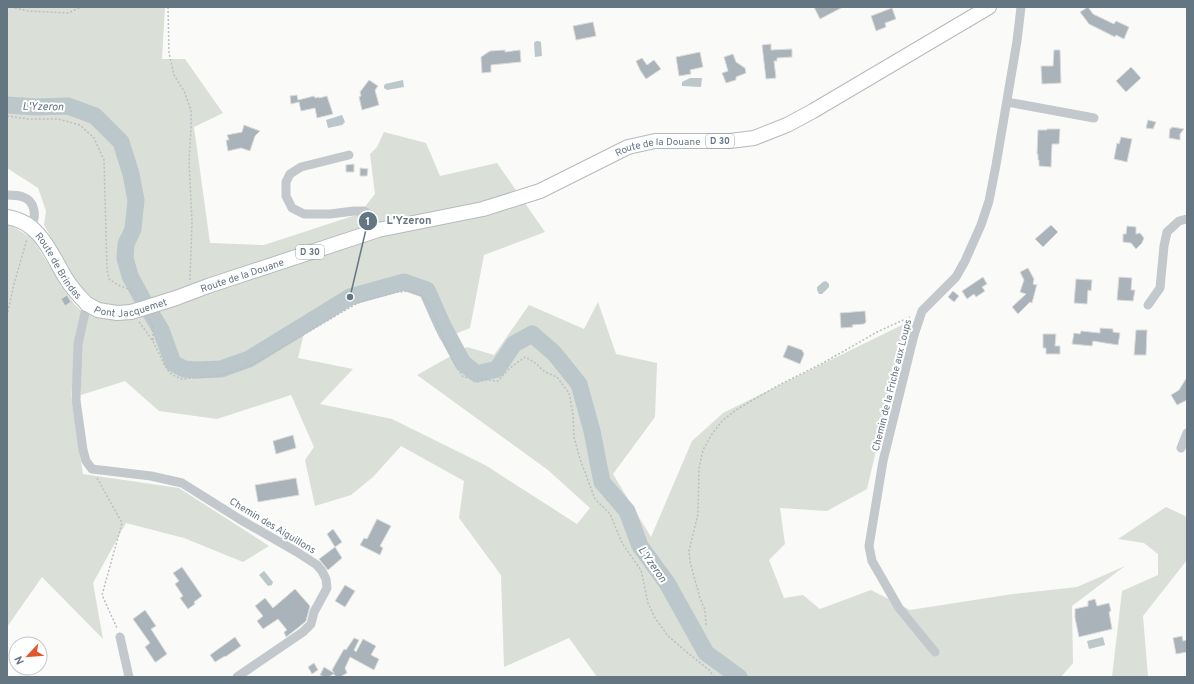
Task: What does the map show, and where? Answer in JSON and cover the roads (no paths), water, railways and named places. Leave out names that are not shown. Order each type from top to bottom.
[{"type":"main road","name":"Route de la Douane","points":[[176,298],[378,230],[483,209],[540,191],[628,147],[655,141],[730,141],[754,138],[787,125],[813,111],[989,7]]},
{"type":"main road","name":"Route de Brindas","points":[[7,217],[16,218],[31,226],[46,244],[75,292],[87,304]]},
{"type":"main road","name":"Pont Jacquemet","points":[[87,304],[98,310],[131,312],[176,298]]},
{"type":"street","name":"Chemin de la Friche aux Loups","points":[[935,652],[899,608],[872,561],[870,546],[883,461],[914,335],[922,311],[956,277],[981,225],[989,201],[1007,102],[1021,7]]},
{"type":"street","points":[[1007,102],[1094,118]]},
{"type":"street","points":[[349,155],[301,167],[290,174],[286,182],[286,196],[292,208],[304,214],[330,214],[364,211],[373,217],[378,230]]},
{"type":"street","name":"Route de Brindas","points":[[7,194],[24,197],[31,204],[35,213],[31,226]]},
{"type":"street","points":[[1148,305],[1160,288],[1164,246],[1167,232],[1179,221],[1187,219]]},
{"type":"street","name":"Chemin des Aiguillons","points":[[87,304],[78,344],[76,400],[83,450],[86,462],[92,469],[150,476],[182,483],[317,565],[326,579],[327,588],[314,612],[311,624],[303,632],[237,677]]},
{"type":"street","points":[[1181,448],[1187,433]]},
{"type":"street","points":[[120,637],[130,677]]},
{"type":"waterway","name":"L'Yzeron","points":[[7,105],[36,107],[68,106],[95,116],[121,142],[131,174],[136,200],[133,229],[126,244],[125,258],[130,276],[161,330],[173,363],[184,369],[221,369],[249,359],[350,297],[404,282],[427,290],[443,326],[463,363],[477,374],[497,369],[514,344],[532,334],[554,353],[579,384],[592,431],[602,482],[627,511],[640,546],[667,583],[706,653],[739,677]]},
{"type":"place","name":"L'Yzeron","points":[[350,297]]}]
